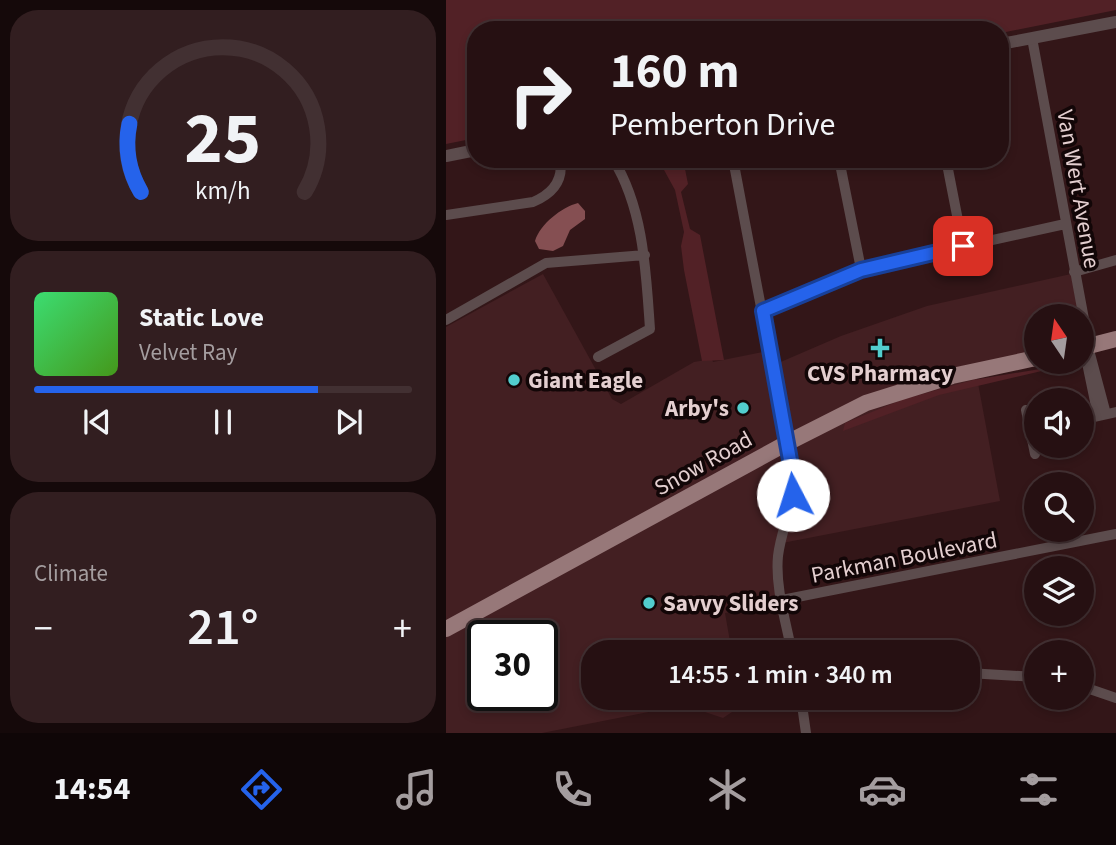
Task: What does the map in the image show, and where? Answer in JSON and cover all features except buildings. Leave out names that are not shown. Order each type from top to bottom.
[{"type":"main road","points":[[1094,344],[1116,339]]},
{"type":"main road","name":"Snow Road","points":[[446,629],[787,443],[866,403],[972,370],[1024,360]]},
{"type":"street","points":[[1009,42],[1116,22]]},
{"type":"street","name":"Van Wert Avenue","points":[[1032,38],[1078,304]]},
{"type":"street","points":[[446,156],[467,152]]},
{"type":"street","points":[[446,215],[533,202],[545,197],[559,182],[564,168]]},
{"type":"street","points":[[598,358],[650,329],[645,255],[634,211],[617,168]]},
{"type":"street","points":[[734,168],[787,443],[793,495],[778,558],[790,640]]},
{"type":"street","points":[[841,168],[861,270]]},
{"type":"street","points":[[948,168],[963,246]]},
{"type":"street","points":[[763,311],[861,270],[1066,224]]},
{"type":"street","points":[[446,320],[546,263],[645,255]]},
{"type":"street","points":[[1074,272],[1116,260]]},
{"type":"street","name":"Van Wert Avenue","points":[[1091,374],[1106,414]]},
{"type":"street","name":"Parkman Boulevard","points":[[782,600],[1116,534]]},
{"type":"street","points":[[980,674],[1024,676]]},
{"type":"street","points":[[1094,690],[1116,698]]},
{"type":"street","points":[[802,710],[806,733]]},
{"type":"shaded area","points":[[446,0],[1116,0],[1116,10],[1009,31],[1009,21],[467,21],[467,140],[446,144]]},
{"type":"shaded area","points":[[663,168],[685,168],[688,184],[681,192],[690,229],[700,235],[724,360],[702,361],[684,270],[681,246],[684,232],[675,190]]},
{"type":"shaded area","points":[[578,203],[585,211],[585,219],[570,230],[563,246],[553,251],[539,249],[535,241],[542,228],[559,212]]},
{"type":"shaded area","points":[[543,274],[612,399],[621,404],[694,362],[712,359],[713,362],[773,350],[776,364],[841,336],[927,306],[1071,274],[1077,304],[1024,304],[1024,368],[977,378],[1000,501],[777,544],[779,603],[725,613],[730,640],[581,640],[581,710],[659,710],[542,733],[446,733],[446,327]]},
{"type":"shaded area","points":[[1024,372],[1024,374],[1029,374],[939,395],[843,431],[845,423],[901,400],[973,380]]},
{"type":"shaded area","points":[[699,710],[735,710],[723,718]]},
{"type":"place","name":"CVS Pharmacy","points":[[880,348]]},
{"type":"place","name":"Giant Eagle","points":[[514,380]]},
{"type":"place","name":"Arby's","points":[[743,408]]},
{"type":"place","name":"Savvy Sliders","points":[[649,603]]},
{"type":"route","points":[[793,495],[794,482],[763,311],[861,270],[963,246]]}]
